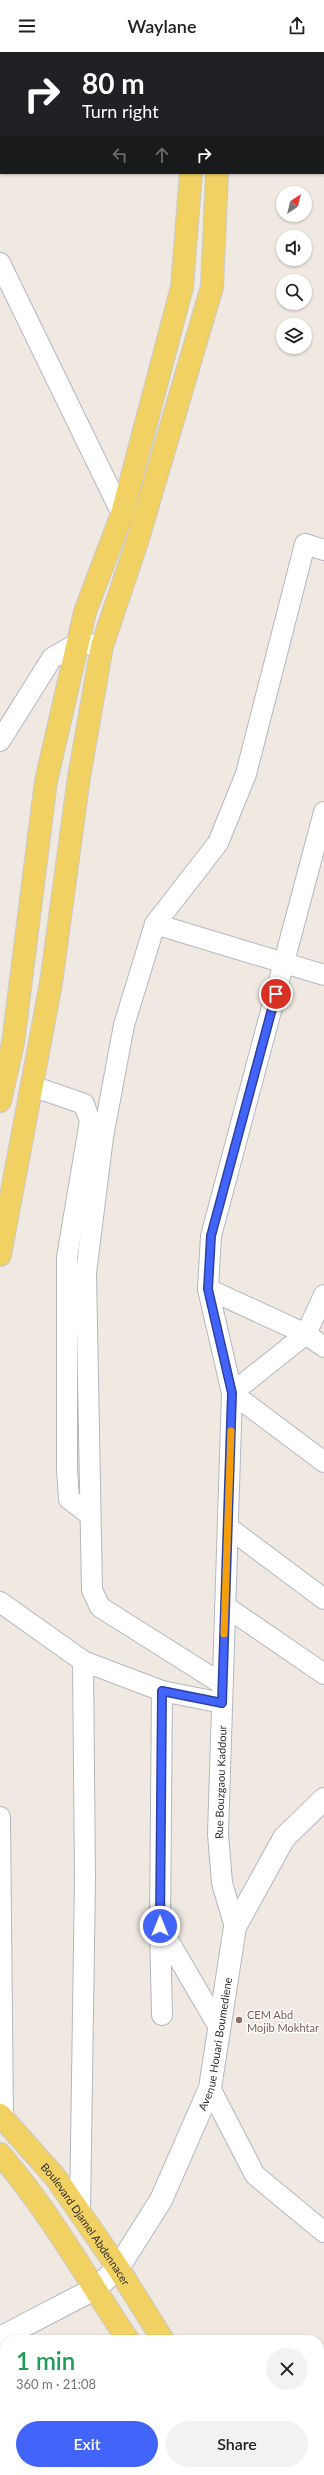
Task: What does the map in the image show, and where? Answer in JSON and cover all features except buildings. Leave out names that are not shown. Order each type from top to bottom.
[{"type":"main road","points":[[0,1101],[46,782],[85,612],[122,514],[182,287],[191,174]]},
{"type":"main road","points":[[0,1254],[51,983],[79,777],[102,646],[137,542],[212,287],[217,174]]},
{"type":"main road","name":"Boulevard Djamel Abdennacer","points":[[1,2118],[56,2178],[118,2268],[160,2335]]},
{"type":"main road","points":[[0,2154],[35,2196],[96,2288],[125,2335]]},
{"type":"street","points":[[0,263],[122,514]]},
{"type":"street","points":[[222,1693],[100,1607],[92,1590],[86,1273],[102,1137],[124,1024],[155,924],[218,843],[246,774],[305,544],[324,550]]},
{"type":"street","points":[[0,741],[52,658],[78,643],[102,646]]},
{"type":"street","name":"Rue Bouzgaou Kaddour","points":[[235,1927],[222,1883],[218,1834],[229,1528],[232,1393],[208,1289],[211,1236],[324,812]]},
{"type":"street","points":[[155,924],[324,975]]},
{"type":"street","points":[[32,1086],[84,1104],[90,1121],[67,1257],[67,1470],[70,1499],[90,1515]]},
{"type":"street","points":[[208,1289],[306,1334],[324,1347]]},
{"type":"street","points":[[324,1295],[306,1334],[232,1393],[324,1462]]},
{"type":"street","points":[[229,1528],[324,1599]]},
{"type":"street","points":[[0,1602],[83,1661],[162,1691],[222,1693]]},
{"type":"street","points":[[225,1606],[324,1674]]},
{"type":"street","points":[[80,2214],[85,1878],[83,1661]]},
{"type":"street","points":[[162,1691],[160,1926],[162,2014]]},
{"type":"street","name":"Avenue Houari Boumediene","points":[[6,2335],[96,2288],[118,2268],[161,2200],[210,2088],[235,1927],[284,1838],[324,1799]]},
{"type":"street","points":[[0,1817],[1,2118]]},
{"type":"street","points":[[160,1926],[220,2029]]},
{"type":"street","points":[[210,2088],[255,2175],[324,2232]]},
{"type":"slow traffic","points":[[224,1634],[229,1528],[231,1431]]},
{"type":"place","name":"CEM Abd Mojib Mokhtar","points":[[239,2020]]},
{"type":"route","points":[[160,1926],[162,1691],[222,1703],[222,1669],[229,1528],[232,1393],[212,1300],[208,1289],[211,1236],[276,994]]}]
